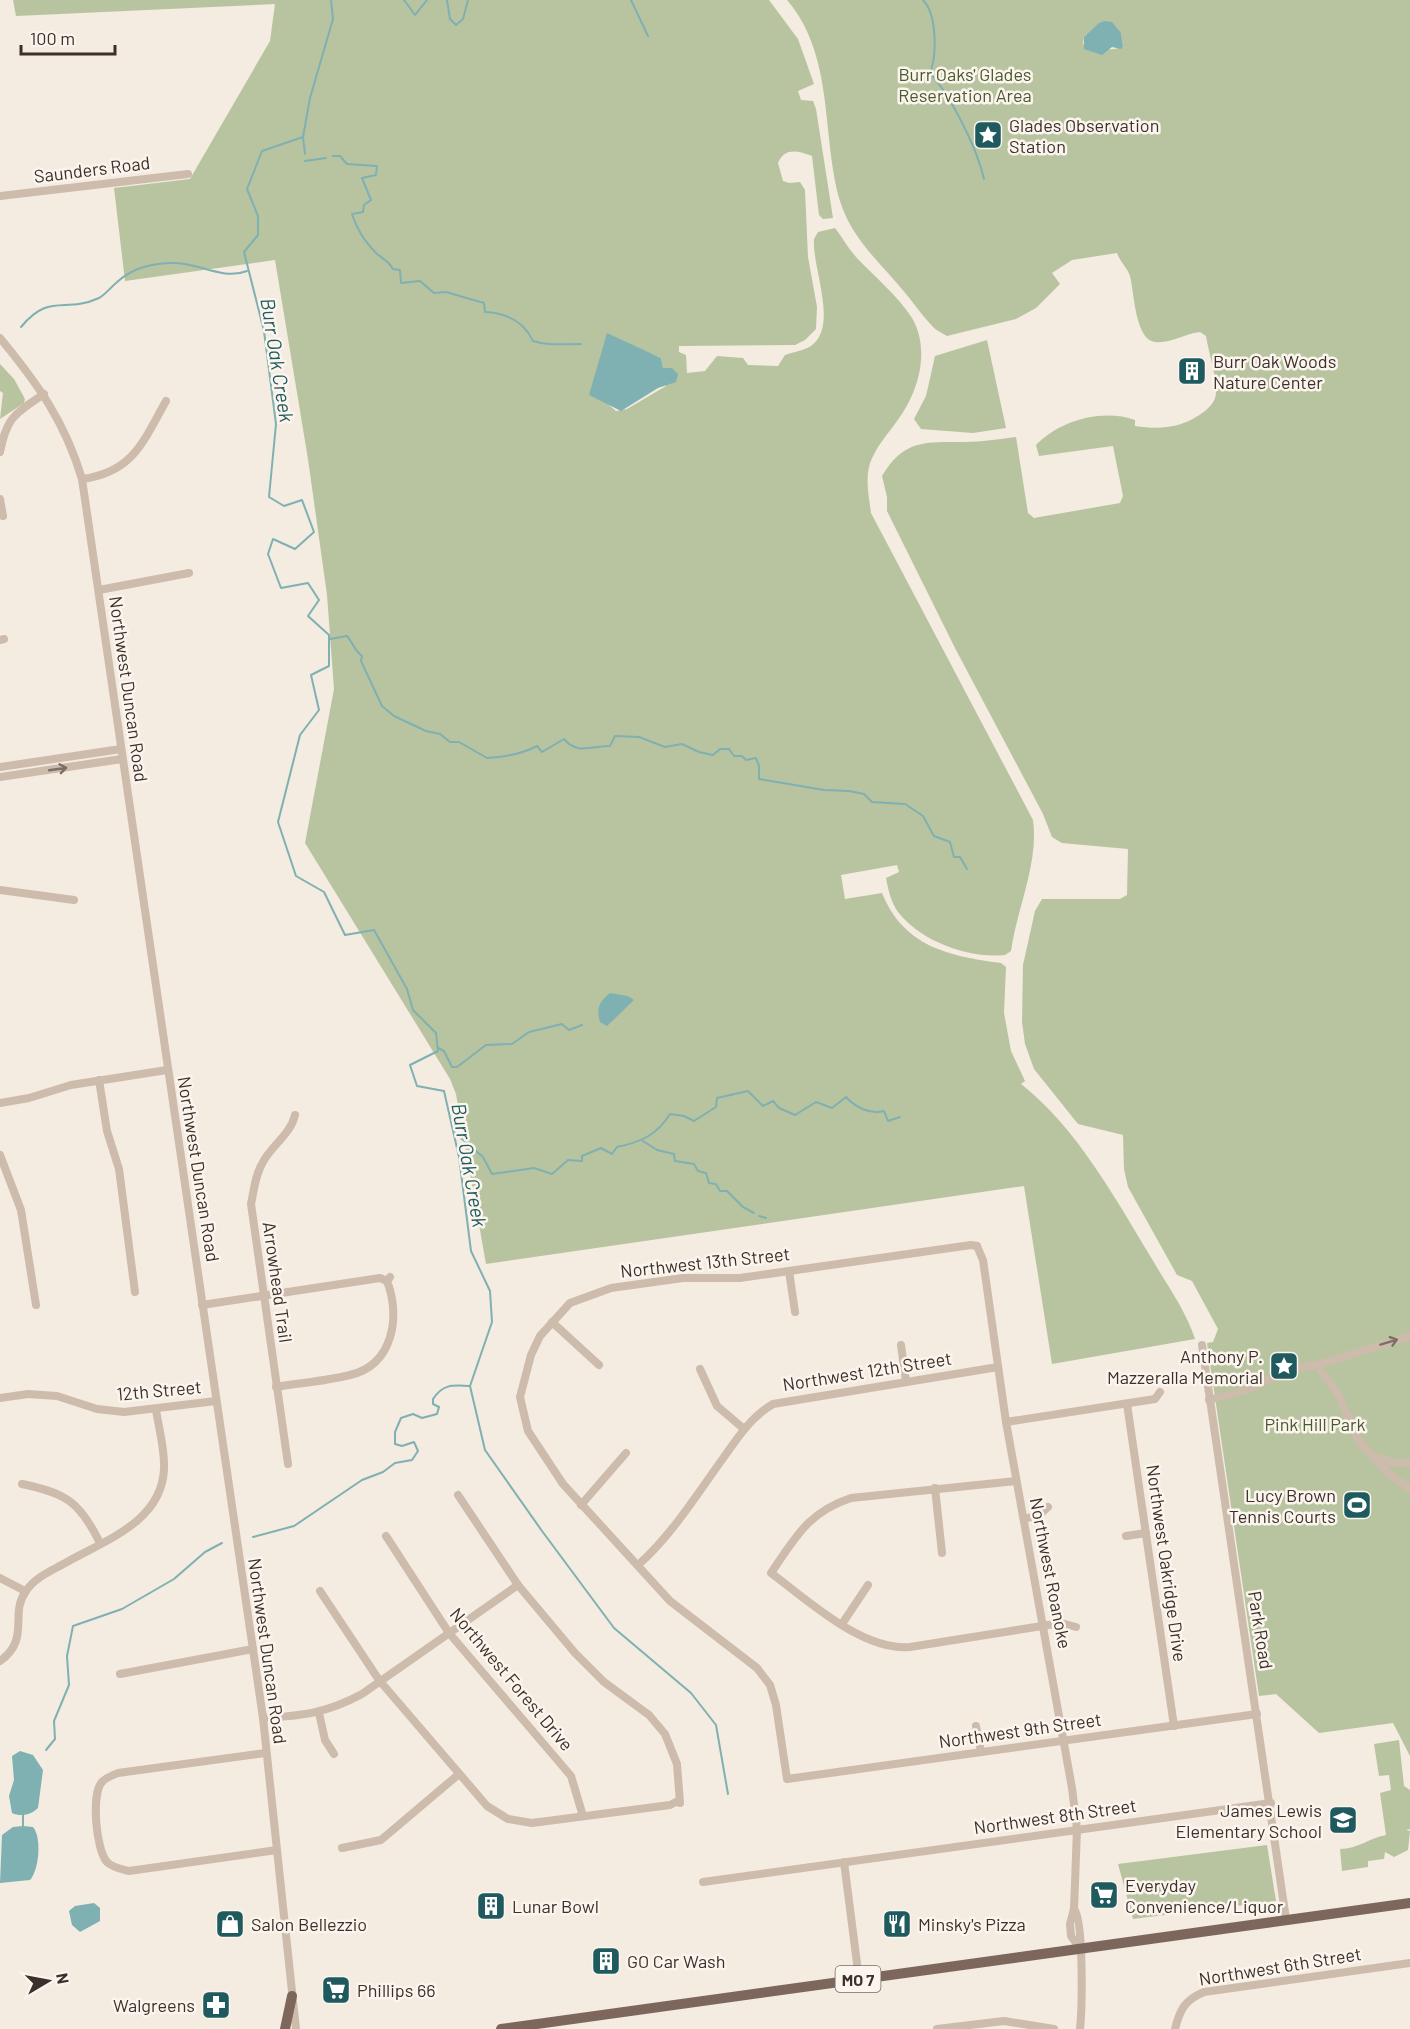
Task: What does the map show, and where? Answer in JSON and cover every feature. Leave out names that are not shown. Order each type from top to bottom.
[{"type":"main road","name":"MO 7","points":[[501,2029],[564,2025],[1079,1947],[1410,1903]]},
{"type":"main road","points":[[285,2029],[292,1996]]},
{"type":"street","name":"Saunders Road","points":[[0,196],[188,174]]},
{"type":"street","name":"Northwest Duncan Road","points":[[0,338],[44,394],[60,419],[82,479],[263,1719],[296,2029]]},
{"type":"street","points":[[0,452],[4,433],[12,417],[44,394]]},
{"type":"street","points":[[82,479],[100,477],[124,465],[139,449],[166,401]]},
{"type":"street","points":[[0,499],[3,516]]},
{"type":"street","points":[[99,590],[189,573]]},
{"type":"street","points":[[0,767],[121,749]]},
{"type":"street","points":[[0,777],[122,759]]},
{"type":"street","points":[[25,763],[27,773]]},
{"type":"street","points":[[0,896],[0,890],[74,900]]},
{"type":"street","points":[[0,1103],[99,1080],[167,1070]]},
{"type":"street","points":[[99,1080],[107,1131],[118,1169],[135,1292]]},
{"type":"street","name":"Arrowhead Trail","points":[[288,1464],[252,1219],[255,1181],[262,1163],[292,1126],[295,1115]]},
{"type":"street","points":[[0,1155],[21,1210],[36,1305]]},
{"type":"street","name":"Northwest 13th Street","points":[[787,1779],[776,1705],[770,1685],[758,1668],[670,1600],[563,1484],[528,1431],[520,1397],[531,1355],[540,1336],[570,1303],[611,1288],[682,1278],[740,1278],[980,1243]]},
{"type":"street","name":"Northwest Roanoke","points":[[980,1243],[1006,1422],[1044,1625],[1077,1829],[1074,1909],[1070,1924],[1071,1935],[1079,1947],[1083,1998],[1080,2029]]},
{"type":"street","points":[[789,1271],[795,1312]]},
{"type":"street","points":[[202,1305],[380,1278],[388,1279],[394,1315],[389,1342],[383,1354],[370,1366],[351,1375],[276,1387]]},
{"type":"street","points":[[552,1322],[599,1365]]},
{"type":"street","points":[[1209,1400],[1247,1390],[1289,1369],[1317,1365],[1410,1336]]},
{"type":"street","points":[[901,1345],[906,1382]]},
{"type":"street","name":"Park Road","points":[[1202,1346],[1286,1919]]},
{"type":"street","points":[[1317,1365],[1338,1394],[1359,1441],[1375,1456],[1387,1472],[1410,1490]]},
{"type":"street","name":"Northwest 12th Street","points":[[638,1566],[664,1539],[744,1430],[762,1410],[786,1400],[998,1367]]},
{"type":"street","points":[[700,1369],[717,1406],[744,1430]]},
{"type":"street","points":[[1006,1422],[1155,1399],[1160,1392]]},
{"type":"street","name":"12th Street","points":[[0,1398],[43,1394],[112,1412],[156,1410],[216,1401]]},
{"type":"street","name":"Northwest Oakridge Drive","points":[[1126,1404],[1174,1726]]},
{"type":"street","points":[[0,1661],[17,1641],[25,1591],[39,1578],[140,1520],[149,1512],[160,1494],[164,1460],[156,1410]]},
{"type":"street","points":[[581,1505],[626,1453]]},
{"type":"street","points":[[1375,1456],[1394,1463],[1410,1463]]},
{"type":"street","points":[[1016,1480],[851,1498],[829,1506],[804,1526],[771,1573],[842,1624],[873,1642],[900,1648],[1044,1625],[1061,1623],[1076,1627]]},
{"type":"street","points":[[21,1484],[52,1491],[73,1502],[82,1510],[100,1543]]},
{"type":"street","points":[[935,1488],[942,1553]]},
{"type":"street","points":[[320,1590],[379,1680],[487,1806],[499,1815],[532,1823],[679,1802],[677,1764],[672,1747],[662,1728],[649,1715],[590,1669],[518,1585],[459,1495]]},
{"type":"street","points":[[1024,1519],[1040,1515],[1048,1507]]},
{"type":"street","points":[[1126,1536],[1146,1533]]},
{"type":"street","name":"Northwest Forest Drive","points":[[386,1536],[449,1633],[571,1776],[583,1816]]},
{"type":"street","points":[[0,1578],[25,1591]]},
{"type":"street","points":[[263,1719],[319,1713],[340,1706],[518,1585]]},
{"type":"street","points":[[842,1624],[868,1585]]},
{"type":"street","points":[[120,1674],[253,1649]]},
{"type":"street","points":[[319,1713],[325,1740],[334,1754]]},
{"type":"street","name":"Northwest 9th Street","points":[[787,1779],[1257,1714]]},
{"type":"street","points":[[976,1726],[981,1752]]},
{"type":"street","points":[[265,1753],[118,1773],[102,1780],[95,1792],[94,1805],[102,1853],[108,1862],[118,1869],[129,1870],[277,1850]]},
{"type":"street","points":[[342,1848],[381,1840],[459,1774]]},
{"type":"street","name":"Northwest 8th Street","points":[[703,1882],[1270,1803]]},
{"type":"street","points":[[844,1862],[859,1979]]},
{"type":"street","points":[[1410,1963],[1410,1969]]},
{"type":"street","name":"Northwest 6th Street","points":[[1175,2029],[1181,2007],[1204,1992],[1410,1963]]},
{"type":"street","points":[[937,2029],[1004,2021],[1054,2029]]},
{"type":"green space","points":[[13,0],[769,0],[798,39],[814,84],[798,91],[801,100],[813,101],[816,109],[833,218],[823,219],[819,215],[812,156],[788,152],[778,163],[783,181],[800,182],[805,190],[808,257],[817,307],[816,329],[805,340],[795,345],[679,346],[679,352],[686,355],[687,373],[705,371],[717,356],[743,358],[748,365],[778,366],[785,355],[811,346],[819,337],[824,311],[814,239],[818,232],[835,228],[856,257],[906,310],[918,331],[921,344],[920,371],[911,398],[872,457],[868,482],[871,513],[1033,820],[1033,853],[1030,869],[1011,951],[1005,955],[975,954],[944,945],[917,930],[905,920],[892,901],[886,878],[899,872],[897,865],[841,875],[845,899],[882,893],[891,911],[903,926],[930,946],[964,957],[1001,963],[1006,967],[1004,1013],[1011,1051],[1025,1081],[1021,1084],[1060,1121],[1094,1165],[1176,1298],[1195,1339],[1052,1364],[1024,1186],[486,1264],[456,1094],[450,1079],[305,843],[334,689],[327,595],[308,459],[275,260],[125,281],[114,188],[190,179],[270,41],[275,4],[16,16]],"holes":[[[630,345],[661,358],[666,386],[627,409],[616,411],[601,398],[589,395]]]},
{"type":"green space","points":[[787,0],[1410,0],[1410,1756],[1393,1723],[1319,1733],[1276,1694],[1259,1696],[1207,1343],[1213,1342],[1218,1329],[1192,1281],[1177,1275],[1128,1187],[1124,1169],[1123,1135],[1078,1124],[1034,1069],[1025,1044],[1022,1022],[1023,965],[1035,911],[1042,899],[1120,899],[1127,895],[1128,849],[1062,843],[1052,837],[1043,814],[955,648],[887,511],[887,497],[882,476],[890,464],[908,449],[927,443],[977,442],[1016,437],[1028,513],[1034,518],[1120,503],[1123,496],[1113,446],[1039,456],[1036,445],[1069,423],[1095,416],[1122,417],[1135,420],[1135,426],[1154,428],[1180,424],[1197,417],[1209,407],[1216,395],[1215,378],[1206,336],[1200,332],[1161,342],[1148,339],[1143,333],[1136,314],[1130,276],[1117,253],[1072,260],[1052,273],[1060,284],[1036,308],[1016,319],[947,336],[935,329],[868,251],[845,215],[834,176],[820,71],[813,46],[802,22]],"holes":[[[1099,24],[1121,33],[1123,46],[1119,48],[1103,49],[1083,44],[1084,37]]]},
{"type":"green space","points":[[987,340],[1006,428],[973,433],[921,429],[914,419],[926,396],[935,356]]},
{"type":"green space","points":[[0,364],[14,379],[25,399],[24,403],[0,419],[3,393],[0,391]]},
{"type":"green space","points":[[1399,1740],[1404,1786],[1410,1790],[1410,1829],[1406,1830],[1410,1831],[1408,1850],[1394,1857],[1385,1852],[1384,1859],[1368,1861],[1368,1867],[1342,1871],[1340,1849],[1386,1835],[1380,1793],[1391,1790],[1389,1775],[1379,1776],[1374,1744]]},
{"type":"green space","points":[[1267,1845],[1276,1901],[1133,1919],[1118,1864]]},
{"type":"water","points":[[1112,22],[1121,33],[1123,46],[1121,49],[1112,47],[1102,55],[1084,49],[1084,37],[1099,23]]},
{"type":"water","points":[[607,333],[661,358],[663,368],[672,368],[678,374],[676,382],[658,388],[621,411],[589,395]]},
{"type":"water","points":[[610,993],[628,996],[634,1000],[607,1026],[600,1022],[598,1013],[601,1002]]},
{"type":"water","points":[[20,1751],[33,1755],[43,1770],[38,1808],[29,1814],[22,1815],[12,1813],[9,1796],[14,1780],[12,1756]]},
{"type":"water","points":[[13,1827],[33,1827],[36,1832],[38,1854],[36,1869],[30,1880],[0,1883],[2,1835]]},
{"type":"water","points":[[94,1903],[100,1908],[100,1921],[80,1932],[72,1925],[69,1911],[75,1906]]},
{"type":"waterway","name":"Burr Oak Creek","points":[[331,0],[333,19],[310,98],[303,137],[262,151],[247,189],[258,216],[258,235],[244,252],[264,331],[276,424],[269,497],[284,506],[302,500],[314,532],[295,549],[273,539],[268,554],[281,588],[308,583],[319,600],[308,616],[329,635],[329,666],[311,675],[319,710],[300,735],[278,822],[296,876],[324,892],[345,935],[374,930],[407,989],[413,1010],[436,1033],[438,1051],[410,1065],[417,1086],[444,1091],[459,1157],[471,1251],[490,1291],[492,1322],[470,1386]]},
{"type":"waterway","name":"Burr Oak Creek","points":[[404,0],[415,15],[427,0]]},
{"type":"waterway","name":"Burr Oak Creek","points":[[447,0],[450,19],[456,25],[463,19],[468,0]]},
{"type":"waterway","points":[[631,0],[648,36]]},
{"type":"waterway","points":[[923,0],[931,15],[934,35],[934,56],[930,73],[962,123],[976,153],[984,179]]},
{"type":"waterway","points":[[303,137],[305,154]]},
{"type":"waterway","points":[[333,156],[340,156],[347,164],[377,166],[376,175],[362,178],[371,200],[364,205],[363,212],[352,214],[371,248],[393,269],[400,270],[401,283],[420,281],[434,293],[446,292],[484,303],[485,312],[501,314],[514,320],[525,329],[533,341],[551,344],[581,344]]},
{"type":"waterway","points":[[305,161],[326,158]]},
{"type":"waterway","points":[[21,327],[40,310],[99,298],[128,274],[148,266],[180,263],[228,274],[247,271]]},
{"type":"waterway","points":[[330,639],[347,636],[362,656],[361,661],[382,706],[394,716],[426,731],[440,734],[450,742],[459,742],[487,758],[513,755],[537,746],[542,752],[564,739],[574,747],[585,749],[610,746],[615,736],[639,737],[665,747],[682,744],[699,752],[713,755],[720,749],[729,749],[734,756],[742,756],[746,760],[756,758],[759,766],[759,779],[864,794],[872,802],[905,804],[923,816],[934,836],[950,842],[954,857],[960,857],[967,869]]},
{"type":"waterway","points":[[438,1048],[444,1051],[452,1067],[457,1067],[486,1045],[512,1044],[529,1032],[562,1024],[569,1030],[582,1025]]},
{"type":"waterway","points":[[454,1132],[483,1157],[492,1174],[534,1168],[552,1174],[568,1160],[582,1161],[582,1156],[601,1148],[612,1154],[617,1147],[634,1143],[648,1136],[660,1127],[670,1114],[684,1116],[694,1121],[716,1107],[717,1098],[748,1091],[763,1106],[773,1101],[779,1108],[795,1115],[816,1102],[832,1108],[846,1097],[863,1109],[873,1112],[884,1111],[888,1121],[900,1117]]},
{"type":"waterway","points":[[643,1141],[657,1150],[674,1154],[675,1161],[694,1164],[698,1171],[706,1173],[709,1183],[716,1184],[720,1191],[727,1191],[743,1207],[754,1213]]},
{"type":"waterway","points":[[759,1216],[766,1218]]},
{"type":"waterway","points":[[253,1537],[294,1526],[362,1480],[383,1472],[395,1463],[412,1460],[418,1451],[414,1442],[402,1446],[395,1444],[395,1432],[401,1418],[413,1414],[422,1418],[437,1414],[439,1407],[433,1404],[433,1399],[440,1390],[453,1386],[470,1386]]},
{"type":"waterway","points":[[470,1386],[485,1450],[542,1531],[614,1628],[691,1693],[716,1725],[728,1794]]},
{"type":"waterway","points":[[46,1750],[55,1739],[54,1721],[69,1685],[67,1656],[73,1626],[122,1609],[174,1579],[205,1552],[222,1543]]},
{"type":"waterway","points":[[23,1815],[23,1826]]},
{"type":"place","name":"Glades Observation Station","points":[[988,135]]},
{"type":"place","name":"Burr Oak Woods Nature Center","points":[[1192,371]]},
{"type":"place","name":"Anthony P. Mazzeralla Memorial","points":[[1284,1366]]},
{"type":"place","name":"Lucy Brown Tennis Courts","points":[[1357,1505]]},
{"type":"place","name":"James Lewis Elementary School","points":[[1343,1820]]},
{"type":"place","name":"Everyday Convenience/Liquor","points":[[1104,1895]]},
{"type":"place","name":"Lunar Bowl","points":[[491,1906]]},
{"type":"place","name":"Salon Bellezzio","points":[[230,1924]]},
{"type":"place","name":"Minsky's Pizza","points":[[897,1924]]},
{"type":"place","name":"GO Car Wash","points":[[606,1961]]},
{"type":"place","name":"Phillips 66","points":[[336,1990]]},
{"type":"place","name":"Walgreens","points":[[216,2005]]},
{"type":"park label","name":"Burr Oaks' Glades Reservation Area","points":[[965,84]]},
{"type":"park label","name":"Pink Hill Park","points":[[1315,1424]]}]
